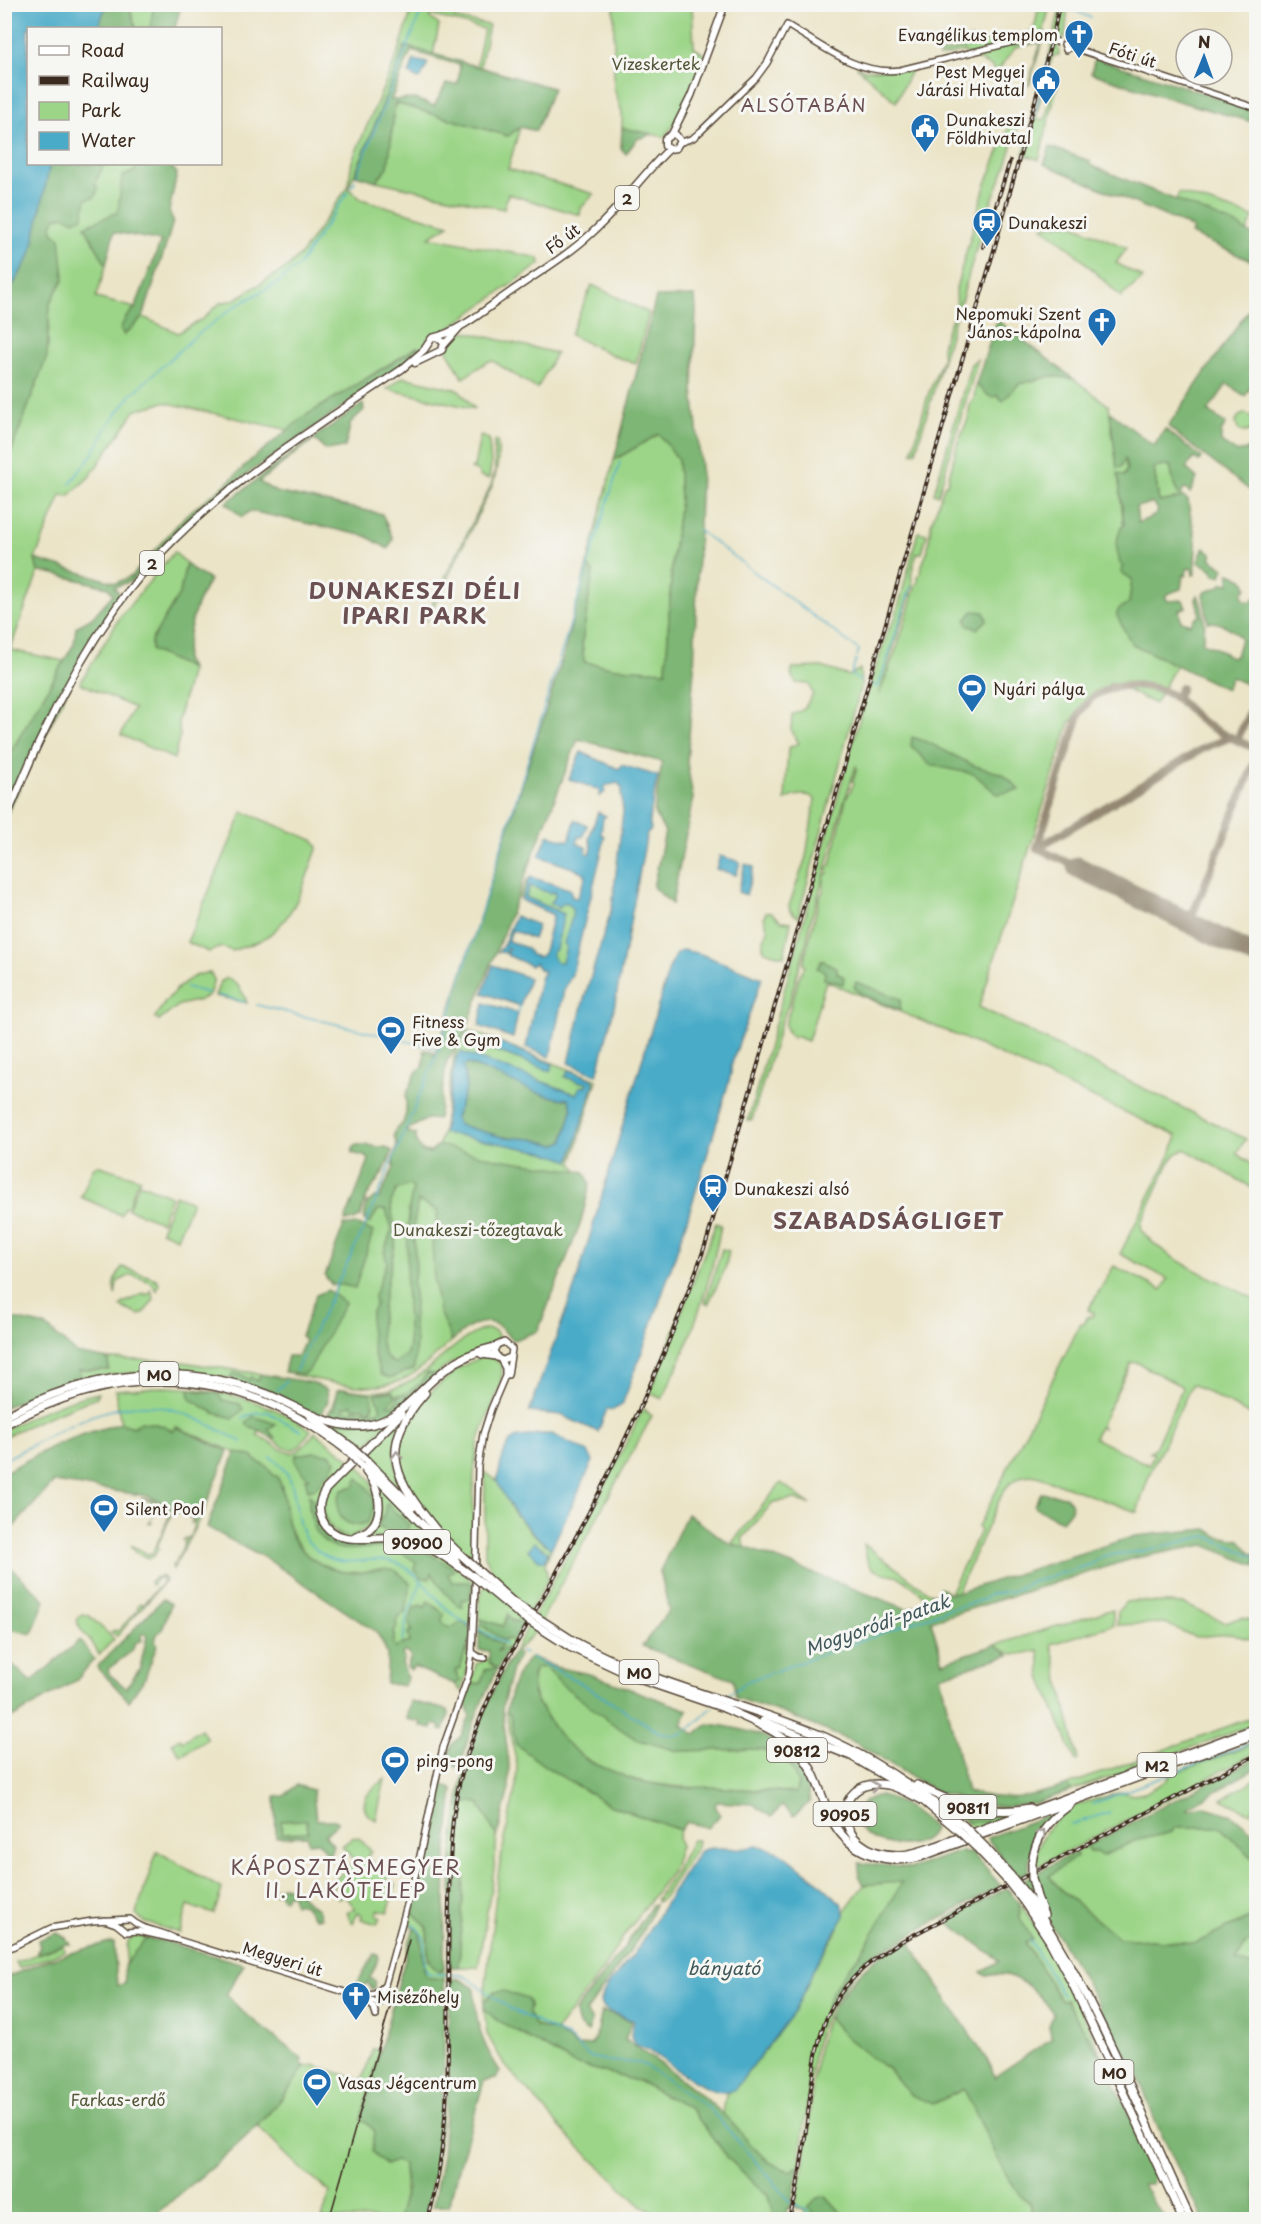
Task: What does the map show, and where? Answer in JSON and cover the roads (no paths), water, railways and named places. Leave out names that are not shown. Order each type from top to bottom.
[{"type":"highway","points":[[437,1532],[403,1486],[396,1461],[397,1442],[402,1424],[426,1390],[452,1364],[483,1350],[497,1354]]},
{"type":"highway","points":[[364,1465],[378,1493],[377,1518],[371,1528],[362,1534],[341,1536],[331,1531],[323,1522],[320,1505],[331,1483],[448,1370],[461,1361],[484,1353],[497,1354]]},
{"type":"highway","name":"M0","points":[[4,1417],[38,1400],[78,1385],[108,1378],[148,1374],[184,1375],[230,1382],[268,1395],[293,1406],[318,1422],[351,1450],[473,1576],[520,1615],[571,1644],[706,1699],[825,1737],[886,1768],[933,1801],[1030,1899],[1080,1983],[1191,2220]]},
{"type":"highway","name":"M0","points":[[4,1425],[41,1406],[74,1394],[114,1384],[161,1381],[209,1385],[249,1395],[318,1422]]},
{"type":"highway","points":[[318,1422],[351,1426],[373,1424],[399,1411],[426,1390]]},
{"type":"highway","name":"M0","points":[[364,1465],[437,1532],[459,1561],[571,1644]]},
{"type":"highway","name":"90900","points":[[341,1536],[353,1539],[401,1538],[432,1548],[459,1561]]},
{"type":"highway","name":"M0","points":[[727,1706],[851,1756],[895,1781],[961,1828]]},
{"type":"highway","name":"90812","points":[[727,1706],[770,1728],[796,1748],[813,1772],[835,1825],[847,1841],[869,1855],[889,1860],[906,1860],[920,1857],[970,1836]]},
{"type":"highway","name":"M2","points":[[970,1836],[1257,1728]]},
{"type":"highway","name":"M2","points":[[970,1836],[1094,1794],[1257,1734]]},
{"type":"highway","name":"90811","points":[[886,1768],[940,1797],[969,1807],[986,1810],[1015,1810],[1058,1802]]},
{"type":"highway","name":"90905","points":[[922,1800],[889,1785],[872,1785],[858,1791],[848,1801],[845,1808],[846,1824],[855,1838],[868,1848],[897,1855],[920,1852],[970,1836]]},
{"type":"highway","points":[[1030,1899],[1032,1863],[1036,1843],[1050,1821],[1074,1803],[1094,1794]]},
{"type":"highway","name":"M0","points":[[1030,1899],[1048,1940],[1073,1985],[1183,2220]]},
{"type":"main road","name":"Fő út","points":[[667,147],[676,148],[678,119],[691,96],[725,4]]},
{"type":"main road","name":"Fóti út","points":[[676,138],[696,136],[756,78],[767,63],[787,25],[849,61],[882,71],[900,70],[1030,38],[1042,38],[1062,43],[1066,50],[1071,47],[1257,108]]},
{"type":"main road","name":"Fő út","points":[[667,147],[665,139],[676,138]]},
{"type":"main road","name":"Fő út","points":[[437,337],[466,322],[585,239],[625,200],[667,147]]},
{"type":"main road","name":"Fő út","points":[[444,345],[466,322]]},
{"type":"main road","name":"2","points":[[4,824],[42,734],[72,680],[117,606],[152,562],[190,524],[233,487],[402,369],[424,350],[432,338],[437,337]]},
{"type":"main road","points":[[437,337],[444,345]]},
{"type":"main road","points":[[429,342],[428,347],[434,352]]},
{"type":"main road","name":"2","points":[[402,369],[440,351],[444,345]]},
{"type":"main road","points":[[359,1996],[375,1994],[385,1986],[418,1865],[443,1747],[470,1668],[475,1588],[476,1492],[480,1449],[486,1423],[505,1376],[505,1368],[497,1354],[501,1342],[509,1344],[512,1351],[505,1385],[486,1423]]},
{"type":"main road","points":[[497,1354],[510,1357]]},
{"type":"main road","points":[[470,1668],[482,1659],[472,1652]]},
{"type":"main road","name":"Megyeri út","points":[[4,1951],[51,1928],[104,1920],[130,1919],[139,1927],[165,1933],[178,1940]]},
{"type":"main road","name":"Megyeri út","points":[[104,1920],[122,1926],[126,1932],[132,1930],[178,1940],[380,2002],[385,1986]]},
{"type":"main road","points":[[122,1926],[124,1920]]},
{"type":"main road","points":[[132,1930],[134,1924]]},
{"type":"main road","points":[[359,1996],[371,2005],[376,2016]]},
{"type":"water","points":[[5,4],[106,5],[98,27],[27,27],[27,165],[50,165],[31,254],[5,299]]},
{"type":"water","points":[[414,60],[428,63],[421,78],[418,79],[409,74]]},
{"type":"water","points":[[581,752],[619,769],[622,765],[658,776],[649,820],[651,830],[647,833],[614,1008],[597,1075],[569,1063],[582,1006],[612,907],[623,811],[621,792],[623,790],[618,783],[604,786],[605,792],[600,796],[599,790],[569,779]]},
{"type":"water","points":[[598,812],[606,816],[603,818],[601,834],[604,836],[603,846],[572,974],[564,990],[550,1057],[526,1047],[540,979],[544,971],[540,970],[535,963],[531,966],[507,955],[509,949],[507,947],[506,953],[498,952],[503,946],[515,916],[538,925],[533,939],[512,930],[508,941],[527,948],[531,955],[539,957],[543,955],[553,915],[521,900],[530,877],[570,889],[572,897],[577,898],[586,876],[583,872],[539,856],[548,835],[569,841],[575,820],[587,825],[583,837],[579,836],[577,843],[587,848],[586,853],[590,854],[592,848],[589,838]],"holes":[[[530,886],[549,893],[555,892],[555,897],[550,903],[559,908],[563,903],[568,903],[572,908],[562,962],[556,962],[552,955],[556,950],[564,914],[526,897]]]},
{"type":"water","points":[[720,856],[740,862],[736,875],[716,869]]},
{"type":"water","points":[[745,864],[754,867],[746,895],[738,892]]},
{"type":"water","points":[[682,950],[698,953],[762,978],[731,1066],[731,1074],[719,1116],[652,1323],[622,1405],[613,1410],[607,1409],[598,1432],[561,1415],[529,1412],[575,1286],[669,969],[675,955]]},
{"type":"water","points":[[493,965],[529,978],[520,1006],[483,993]]},
{"type":"water","points":[[484,1003],[518,1013],[513,1038],[479,1026]]},
{"type":"water","points":[[489,1038],[553,1064],[550,1071],[483,1046]]},
{"type":"water","points":[[461,1052],[576,1094],[580,1087],[587,1086],[587,1082],[565,1077],[569,1070],[593,1079],[594,1084],[570,1161],[544,1152],[443,1133],[456,1057]],"holes":[[[468,1064],[544,1095],[569,1099],[572,1109],[564,1141],[555,1145],[533,1139],[503,1137],[459,1125],[455,1118],[466,1088],[464,1066]]]},
{"type":"water","points":[[552,1434],[588,1452],[593,1461],[551,1549],[520,1518],[507,1501],[497,1481],[503,1456],[509,1443],[518,1437]]},
{"type":"water","points":[[534,1542],[548,1552],[545,1561],[539,1560],[528,1550]]},
{"type":"water","name":"bányató","points":[[757,1845],[779,1852],[813,1877],[841,1903],[845,1916],[813,1969],[794,2012],[735,2089],[726,2092],[716,2091],[692,2080],[632,2041],[634,2021],[608,2011],[600,2001],[612,1980],[638,1948],[700,1851],[713,1848],[741,1849]]},
{"type":"waterway","points":[[357,175],[424,4]]},
{"type":"waterway","points":[[1067,7],[1091,18]]},
{"type":"waterway","points":[[1032,125],[1048,58]]},
{"type":"waterway","points":[[351,187],[355,181]]},
{"type":"waterway","points":[[70,484],[131,395],[193,338],[234,307],[279,282],[299,265],[348,192]]},
{"type":"waterway","points":[[296,1370],[365,1226],[439,1049],[620,462]]},
{"type":"waterway","points":[[698,530],[859,650],[857,656]]},
{"type":"waterway","points":[[871,684],[878,687],[911,587]]},
{"type":"waterway","points":[[856,660],[851,675],[860,681]]},
{"type":"waterway","points":[[186,987],[208,993]]},
{"type":"waterway","points":[[217,995],[245,1002]]},
{"type":"waterway","points":[[257,1005],[439,1049]]},
{"type":"waterway","points":[[518,1013],[520,1006]]},
{"type":"waterway","points":[[277,1390],[286,1381]]},
{"type":"waterway","name":"Mogyoródi-patak","points":[[4,1460],[86,1418],[129,1407],[152,1406],[174,1410],[200,1420],[242,1442]]},
{"type":"waterway","points":[[242,1418],[258,1412]]},
{"type":"waterway","points":[[257,1413],[268,1412],[301,1431]]},
{"type":"waterway","name":"Mogyoródi-patak","points":[[270,1457],[282,1467],[289,1477],[300,1525],[305,1537],[314,1548],[325,1556],[345,1562],[386,1560],[397,1563],[415,1575],[449,1611],[470,1625]]},
{"type":"waterway","name":"Mogyoródi-patak","points":[[723,1698],[748,1681],[946,1610],[985,1599],[990,1594],[1013,1591],[1028,1583],[1092,1564],[1108,1555],[1143,1551],[1206,1536],[1256,1557]]},
{"type":"waterway","points":[[403,1642],[407,1616],[421,1583]]},
{"type":"waterway","name":"Mogyoródi-patak","points":[[478,1629],[506,1644]]},
{"type":"waterway","name":"Mogyoródi-patak","points":[[521,1652],[525,1654]]},
{"type":"waterway","name":"Mogyoródi-patak","points":[[531,1657],[579,1682],[657,1731],[664,1733],[675,1735],[682,1733],[713,1707]]},
{"type":"waterway","points":[[1092,1804],[1256,1741]]},
{"type":"waterway","points":[[1082,1821],[1110,1812]]},
{"type":"waterway","points":[[1071,1824],[1079,1822]]},
{"type":"waterway","points":[[411,1924],[418,1929],[424,1940],[427,1972],[461,1975],[468,1978],[509,2008],[567,2037],[590,2057],[639,2063],[646,2066],[709,2108],[791,2202],[806,2210],[815,2220]]},
{"type":"waterway","points":[[1030,1940],[1063,1996]]},
{"type":"tram line","points":[[329,2220],[409,1940]]},
{"type":"railway","points":[[428,2220],[443,2142],[448,2062],[450,1860],[453,1817],[462,1772],[479,1722],[500,1674],[592,1506],[642,1402],[666,1349],[707,1240],[994,250],[1054,32],[1059,4]]},
{"type":"railway","points":[[983,247],[1010,161]]},
{"type":"railway","points":[[788,2220],[797,2188],[821,2034],[828,2014],[839,1995],[854,1977],[900,1942],[1256,1755]]},
{"type":"place","name":"Evangélikus templom","points":[[1079,60]]},
{"type":"place","name":"Pest Megyei Járási Hivatal","points":[[1046,106]]},
{"type":"place","name":"Dunakeszi Földhivatal","points":[[925,154]]},
{"type":"place","name":"Dunakeszi","points":[[987,248]]},
{"type":"place","name":"Nepomuki Szent János-kápolna","points":[[1102,348]]},
{"type":"place","name":"Nyári pálya","points":[[972,714]]},
{"type":"place","name":"Fitness Five & Gym","points":[[391,1056]]},
{"type":"place","name":"Dunakeszi alsó","points":[[713,1214]]},
{"type":"place","name":"Silent Pool","points":[[104,1534]]},
{"type":"place","name":"ping-pong","points":[[395,1786]]},
{"type":"place","name":"Misézőhely","points":[[356,2022]]},
{"type":"place","name":"Vasas Jégcentrum","points":[[317,2108]]},
{"type":"district","name":"ALSÓTABÁN","points":[[804,104]]},
{"type":"district","name":"DUNAKESZI DÉLI IPARI PARK","points":[[415,602]]},
{"type":"district","name":"SZABADSÁGLIGET","points":[[889,1219]]},
{"type":"district","name":"KÁPOSZTÁSMEGYER II. LAKÓTELEP","points":[[346,1878]]},
{"type":"park label","name":"Vizeskertek","points":[[656,63]]},
{"type":"park label","name":"Dunakeszi-tőzegtavak","points":[[478,1229]]},
{"type":"park label","name":"Farkas-erdő","points":[[118,2099]]}]
